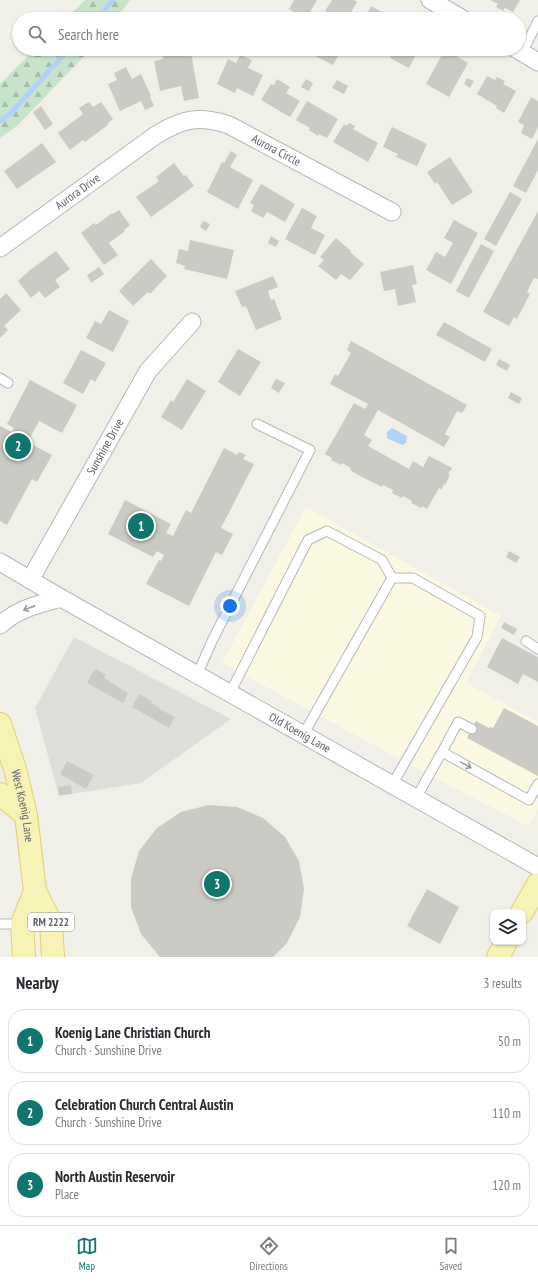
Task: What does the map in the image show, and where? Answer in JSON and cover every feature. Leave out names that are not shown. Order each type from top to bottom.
[{"type":"main road","name":"West Koenig Lane","points":[[0,724],[15,769],[26,815],[35,891],[51,923],[53,957]]},
{"type":"main road","points":[[0,794],[26,815]]},
{"type":"main road","points":[[524,909],[538,884]]},
{"type":"main road","name":"West Koenig Lane","points":[[24,957],[22,924],[35,891]]},
{"type":"main road","points":[[498,957],[504,945]]},
{"type":"street","points":[[430,0],[451,12]]},
{"type":"street","points":[[526,55],[538,62]]},
{"type":"street","name":"Aurora Circle","points":[[156,135],[172,125],[186,121],[201,119],[229,125],[392,212]]},
{"type":"street","name":"Aurora Drive","points":[[0,248],[156,135]]},
{"type":"street","name":"Sunshine Drive","points":[[30,580],[148,371],[192,322]]},
{"type":"street","name":"Old Koenig Lane","points":[[0,562],[61,598],[538,867]]},
{"type":"street","points":[[0,625],[13,614],[30,607],[61,598]]},
{"type":"lane","points":[[526,40],[538,21]]},
{"type":"lane","points":[[0,378],[8,383]]},
{"type":"lane","points":[[197,675],[213,640],[310,450],[257,424]]},
{"type":"lane","points":[[230,693],[308,540],[327,531],[382,560],[392,578]]},
{"type":"lane","points":[[303,735],[392,578]]},
{"type":"lane","points":[[392,578],[413,578],[480,616],[477,637],[392,785]]},
{"type":"lane","points":[[526,641],[538,649]]},
{"type":"lane","points":[[416,798],[458,722],[472,730]]},
{"type":"lane","points":[[442,752],[529,800],[538,784]]},
{"type":"lane","points":[[0,924],[22,924]]},
{"type":"shaded area","points":[[306,507],[501,616],[466,683],[538,722],[538,809],[528,826],[420,770],[222,663]]},
{"type":"shaded area","points":[[74,637],[231,719],[141,783],[59,796],[35,708]]},
{"type":"green space","points":[[85,0],[130,0],[121,12],[73,12]]},
{"type":"green space","points":[[28,56],[84,56],[17,126],[0,138],[0,84]]},
{"type":"water","points":[[392,428],[407,436],[406,443],[402,445],[387,438],[387,432]]},
{"type":"building","points":[[294,0],[317,0],[310,12],[294,12],[289,9]]},
{"type":"building","points":[[332,0],[354,0],[357,2],[351,12],[325,11]]},
{"type":"building","points":[[490,0],[520,0],[513,12],[505,8],[503,11],[496,7],[498,4]]},
{"type":"building","points":[[371,6],[382,12],[368,12]]},
{"type":"building","points":[[163,56],[192,56],[199,98],[184,101],[181,86],[160,91],[154,61],[163,59]]},
{"type":"building","points":[[240,56],[252,60],[248,68],[263,75],[253,96],[237,88],[235,93],[217,84],[228,59],[236,63]]},
{"type":"building","points":[[315,56],[338,56],[333,65]]},
{"type":"building","points":[[391,56],[415,56],[409,68],[390,58]]},
{"type":"building","points":[[441,56],[456,56],[468,63],[449,97],[426,84]]},
{"type":"building","points":[[126,67],[132,79],[141,74],[154,106],[145,110],[141,101],[120,111],[108,84],[117,80],[114,73]]},
{"type":"building","points":[[487,76],[495,80],[497,77],[505,81],[503,84],[516,91],[504,113],[496,108],[497,106],[477,94]]},
{"type":"building","points":[[467,78],[474,81],[470,88],[464,84]]},
{"type":"building","points":[[277,79],[290,87],[286,93],[300,101],[290,117],[261,100],[271,84],[274,85]]},
{"type":"building","points":[[306,79],[313,83],[309,91],[301,87]]},
{"type":"building","points":[[337,80],[348,86],[344,94],[332,88]]},
{"type":"building","points":[[531,97],[538,101],[538,127],[532,139],[521,133],[524,125],[518,122]]},
{"type":"building","points":[[307,101],[338,119],[327,138],[319,134],[318,136],[309,130],[310,128],[296,120]]},
{"type":"building","points":[[89,102],[93,107],[101,102],[113,119],[107,124],[108,125],[85,142],[83,140],[70,150],[58,133],[83,114],[79,108]]},
{"type":"building","points":[[41,106],[53,124],[45,130],[33,112]]},
{"type":"building","points":[[349,123],[355,126],[353,129],[378,143],[368,162],[333,142],[344,124],[347,126]]},
{"type":"building","points":[[392,127],[427,144],[417,166],[396,157],[398,154],[383,147]]},
{"type":"building","points":[[538,139],[538,170],[526,193],[513,186]]},
{"type":"building","points":[[42,143],[56,162],[17,189],[4,171]]},
{"type":"building","points":[[231,151],[237,155],[230,167],[253,180],[238,209],[207,192],[222,162],[224,163]]},
{"type":"building","points":[[450,157],[473,192],[452,205],[437,182],[435,184],[427,172]]},
{"type":"building","points":[[174,163],[194,186],[151,217],[136,197],[159,181],[156,177]]},
{"type":"building","points":[[261,184],[295,204],[285,222],[267,212],[263,218],[251,211],[254,205],[250,203]]},
{"type":"building","points":[[510,192],[522,199],[496,246],[484,239]]},
{"type":"building","points":[[302,208],[317,216],[311,228],[325,235],[315,255],[285,239]]},
{"type":"building","points":[[119,210],[130,225],[124,230],[125,231],[109,243],[118,255],[104,265],[81,233],[94,223],[96,225],[112,213],[113,214]]},
{"type":"building","points":[[538,211],[538,279],[534,278],[527,292],[530,294],[517,319],[514,317],[509,326],[483,312]]},
{"type":"building","points":[[454,220],[478,233],[451,284],[426,270],[436,252],[445,257],[453,243],[444,238]]},
{"type":"building","points":[[203,221],[210,224],[206,231],[200,227]]},
{"type":"building","points":[[271,236],[279,241],[276,247],[268,243]]},
{"type":"building","points":[[336,238],[364,264],[350,280],[341,274],[336,280],[318,266],[324,260],[320,257]]},
{"type":"building","points":[[190,240],[234,250],[227,279],[184,269],[185,266],[176,263],[179,249],[188,251]]},
{"type":"building","points":[[481,244],[494,251],[469,298],[456,291]]},
{"type":"building","points":[[56,251],[70,269],[55,280],[60,287],[45,298],[39,291],[31,298],[18,281]]},
{"type":"building","points":[[151,259],[167,276],[150,294],[148,292],[133,306],[119,291]]},
{"type":"building","points":[[413,265],[417,284],[412,285],[416,302],[398,306],[395,289],[384,291],[380,272]]},
{"type":"building","points":[[99,267],[104,274],[91,283],[87,275]]},
{"type":"building","points":[[273,276],[278,287],[268,291],[271,300],[274,299],[282,319],[256,330],[246,306],[242,307],[235,291]]},
{"type":"building","points":[[6,293],[21,310],[4,326],[8,330],[0,338],[0,299]]},
{"type":"building","points":[[109,310],[129,321],[113,352],[86,338],[95,321],[101,324]]},
{"type":"building","points":[[444,322],[492,349],[485,362],[436,335]]},
{"type":"building","points":[[351,341],[467,405],[462,413],[457,411],[445,434],[450,437],[444,447],[378,410],[364,435],[372,440],[368,446],[409,469],[413,461],[423,467],[429,456],[452,468],[448,474],[450,475],[445,485],[444,484],[441,490],[439,488],[427,509],[411,503],[412,501],[403,496],[402,498],[392,493],[393,490],[383,485],[382,487],[360,476],[350,470],[351,468],[342,463],[341,465],[331,460],[332,458],[325,454],[354,403],[365,409],[368,404],[330,384],[335,374],[338,376],[351,353],[347,350]]},
{"type":"building","points":[[238,349],[261,362],[240,396],[218,382]]},
{"type":"building","points":[[81,350],[106,363],[95,382],[91,379],[83,394],[63,383]]},
{"type":"building","points":[[499,359],[510,365],[507,371],[496,365]]},
{"type":"building","points":[[187,379],[206,391],[182,430],[161,417],[171,400],[173,402]]},
{"type":"building","points":[[276,379],[285,383],[279,393],[271,388]]},
{"type":"building","points":[[30,380],[77,405],[62,433],[39,421],[30,438],[21,432],[18,437],[52,455],[37,482],[32,479],[7,525],[0,521],[0,426],[12,432],[14,428],[7,424]]},
{"type":"building","points":[[511,392],[522,398],[519,404],[508,398]]},
{"type":"building","points":[[224,448],[237,455],[239,452],[246,455],[243,459],[254,464],[221,528],[233,534],[222,555],[216,552],[189,606],[146,584],[159,560],[161,561],[164,555],[157,551],[153,557],[108,534],[125,500],[171,524],[166,533],[173,536],[186,510],[191,513]]},
{"type":"building","points":[[509,551],[520,557],[516,563],[506,557]]},
{"type":"building","points":[[504,622],[517,629],[514,635],[501,628]]},
{"type":"building","points":[[502,638],[538,657],[538,682],[523,674],[518,684],[487,667]]},
{"type":"building","points":[[96,669],[106,675],[104,678],[128,693],[123,703],[87,683],[93,671],[94,672]]},
{"type":"building","points":[[139,694],[152,701],[151,703],[160,708],[159,709],[175,717],[169,728],[132,707]]},
{"type":"building","points":[[504,708],[538,726],[538,776],[467,738],[476,721],[489,728],[493,728]]},
{"type":"building","points":[[67,761],[94,775],[86,789],[60,774]]},
{"type":"building","points":[[71,785],[72,794],[59,795],[58,787]]},
{"type":"building","points":[[209,805],[237,807],[263,818],[285,837],[299,861],[304,889],[300,917],[287,943],[273,957],[160,957],[141,934],[131,907],[131,879],[139,851],[157,828],[181,812]]},
{"type":"building","points":[[427,889],[459,907],[440,944],[407,926]]},
{"type":"waterway","points":[[102,12],[113,0]]},
{"type":"waterway","points":[[0,121],[10,114],[63,56]]},
{"type":"place","name":"Celebration Church Central Austin","points":[[18,446]]},
{"type":"place","name":"Koenig Lane Christian Church","points":[[141,526]]},
{"type":"place","name":"North Austin Reservoir","points":[[217,884]]}]
